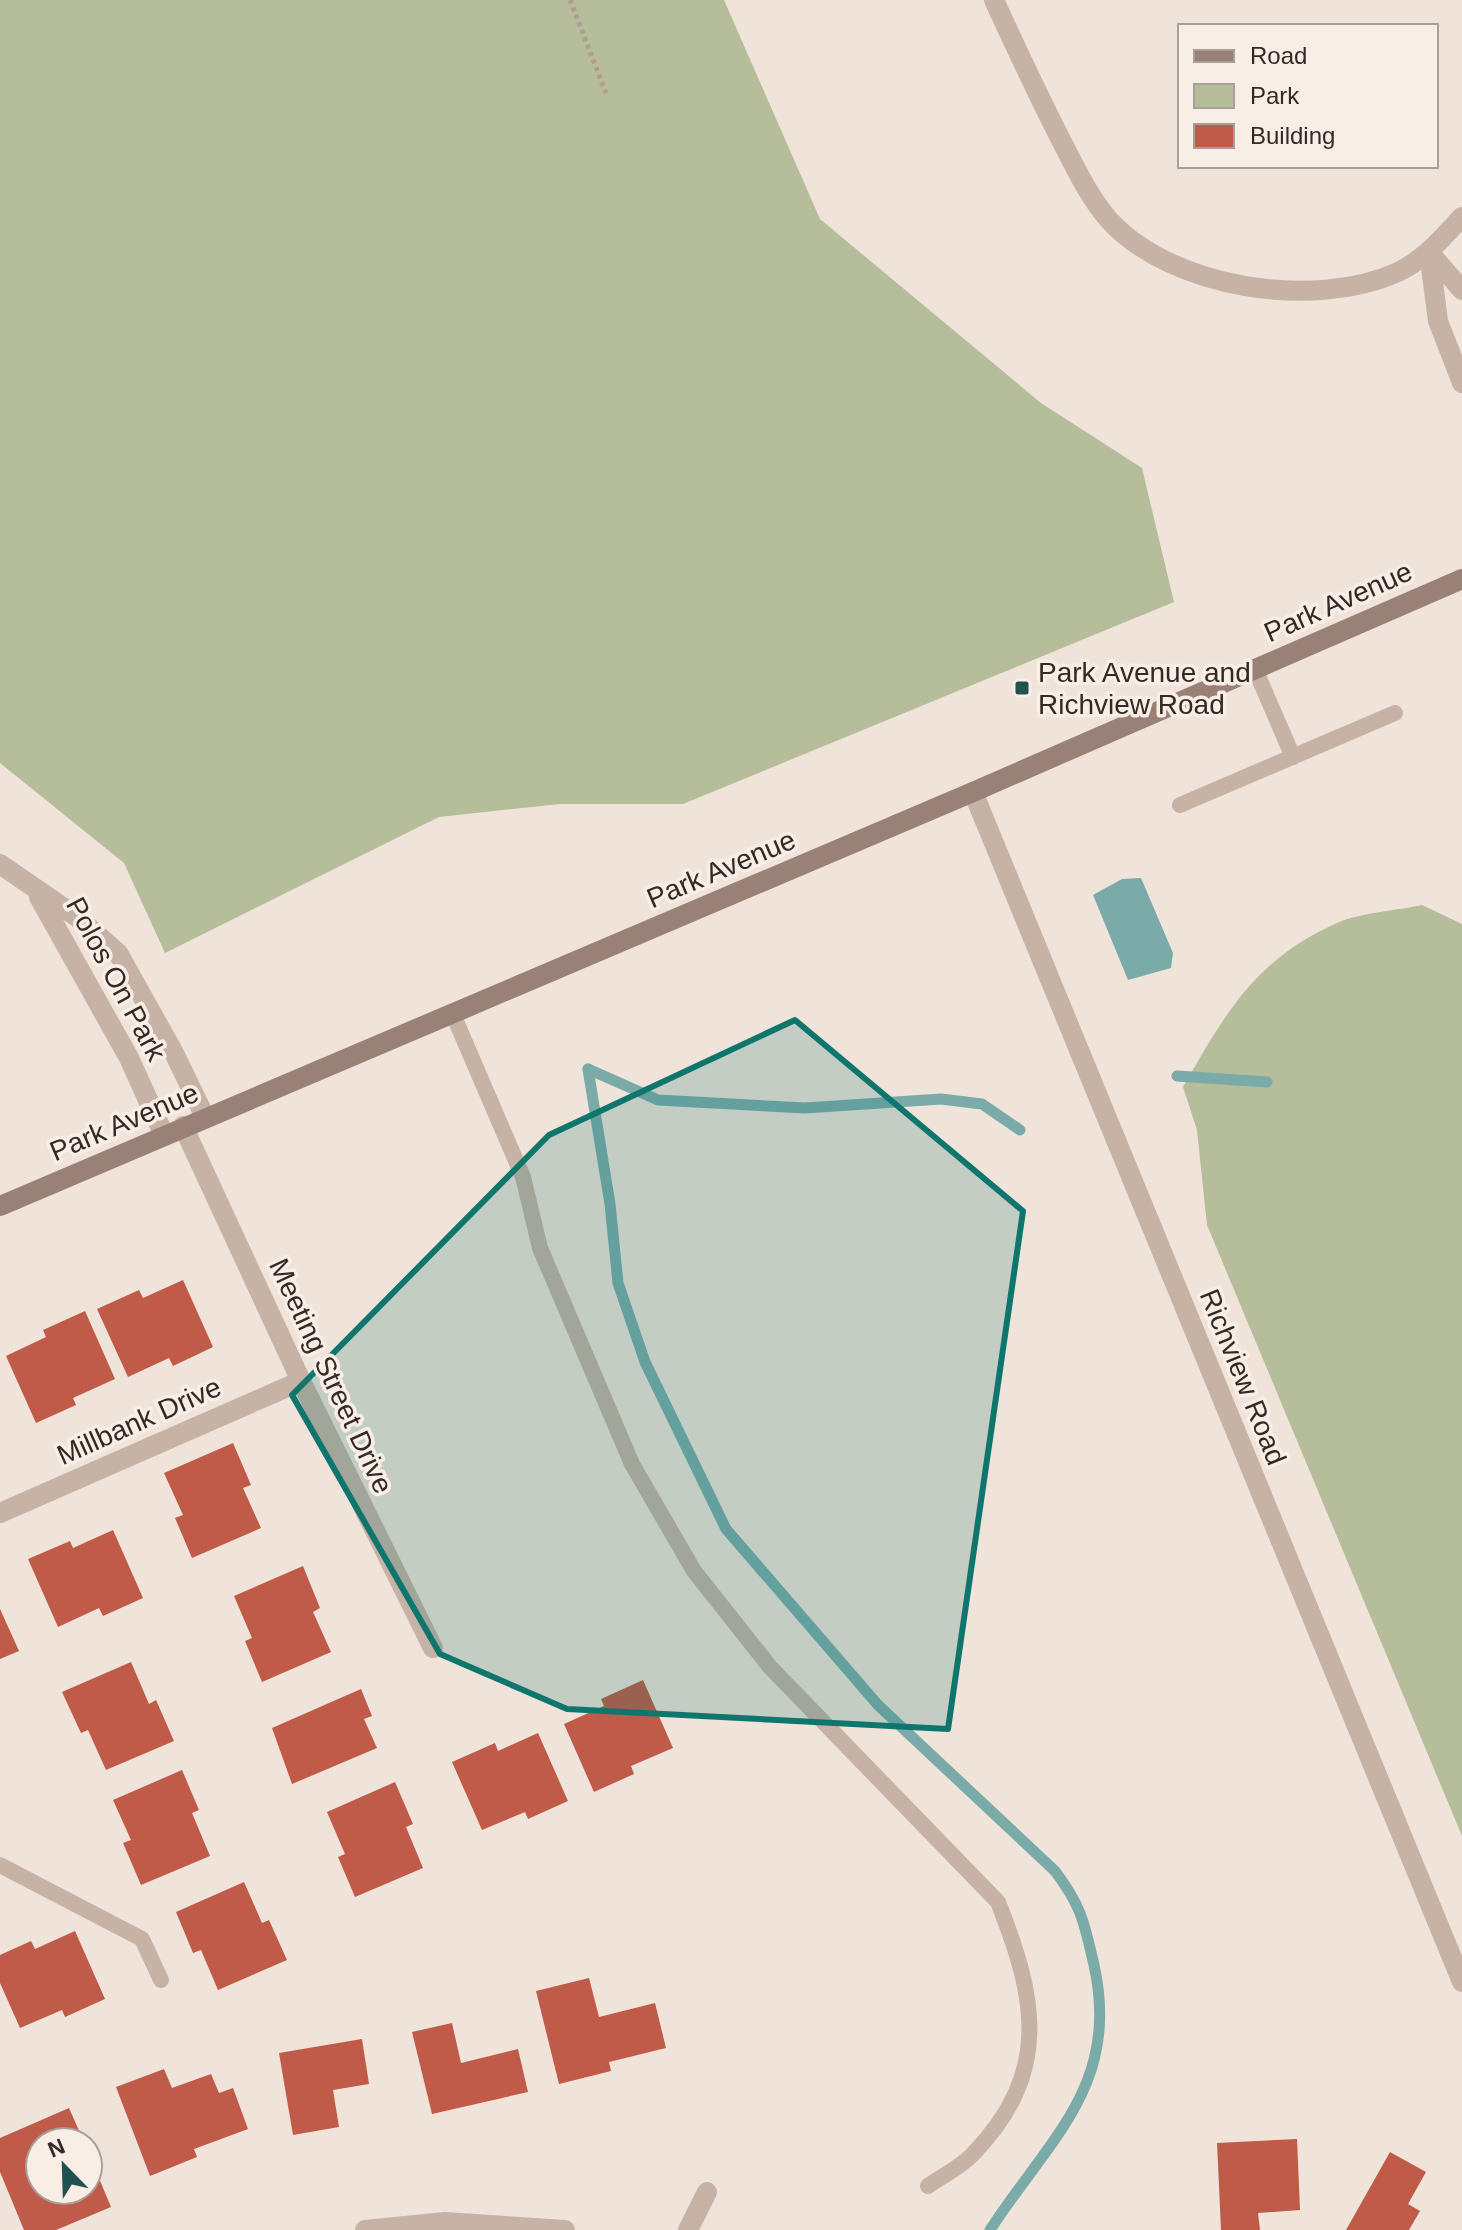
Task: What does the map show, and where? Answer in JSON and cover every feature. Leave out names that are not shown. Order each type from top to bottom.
[{"type":"main road","name":"Park Avenue","points":[[0,1206],[973,792],[1462,579]]},
{"type":"street","points":[[994,0],[1089,194],[1118,228],[1162,261],[1203,277],[1304,291],[1356,285],[1399,272],[1429,252],[1462,217]]},
{"type":"street","points":[[1429,252],[1462,290]]},
{"type":"street","points":[[1429,252],[1438,321],[1462,383]]},
{"type":"street","name":"Richview Road","points":[[973,792],[1462,1982]]},
{"type":"street","name":"Polos On Park","points":[[0,864],[37,893],[77,917],[118,953],[174,1053],[205,1117]]},
{"type":"street","name":"Polos On Park","points":[[37,893],[122,1046],[174,1130]]},
{"type":"street","name":"Meeting Street Drive","points":[[174,1130],[433,1648]]},
{"type":"street","name":"Millbank Drive","points":[[0,1513],[301,1381]]},
{"type":"street","points":[[688,2230],[707,2192]]},
{"type":"street","points":[[365,2230],[445,2222],[565,2230]]},
{"type":"lane","points":[[1255,669],[1293,757]]},
{"type":"lane","points":[[1180,805],[1395,713]]},
{"type":"lane","points":[[452,1012],[523,1177],[540,1248],[632,1464],[694,1571],[770,1667],[998,1902],[1016,1948],[1027,1990],[1030,2037],[1024,2080],[972,2155],[928,2186]]},
{"type":"lane","points":[[0,1865],[142,1939],[161,1980]]},
{"type":"path","points":[[570,0],[607,96]]},
{"type":"highlighted area","points":[[795,1020],[1023,1211],[948,1729],[567,1709],[440,1654],[292,1395],[549,1135]]},
{"type":"green space","points":[[0,0],[724,0],[820,219],[1041,403],[1142,468],[1174,602],[683,804],[560,804],[439,817],[165,953],[124,863],[0,763]]},
{"type":"green space","points":[[1422,905],[1462,924],[1462,1836],[1207,1225],[1197,1130],[1183,1087],[1229,1012],[1263,972],[1284,954],[1347,919]]},
{"type":"water","points":[[1141,878],[1173,953],[1171,968],[1128,980],[1093,895],[1122,879]]},
{"type":"building","points":[[183,1280],[213,1347],[173,1366],[169,1358],[128,1377],[97,1309],[139,1290],[143,1298]]},
{"type":"building","points":[[85,1311],[115,1379],[73,1398],[76,1405],[36,1423],[6,1356],[46,1337],[43,1330]]},
{"type":"building","points":[[233,1443],[251,1485],[243,1488],[261,1528],[192,1558],[175,1518],[183,1515],[164,1473]]},
{"type":"building","points":[[113,1530],[143,1598],[103,1616],[99,1608],[58,1627],[28,1559],[70,1541],[73,1548]]},
{"type":"building","points":[[303,1566],[320,1608],[313,1612],[331,1652],[262,1682],[245,1641],[252,1638],[234,1596]]},
{"type":"building","points":[[0,1609],[19,1651],[0,1659]]},
{"type":"building","points":[[131,1662],[149,1704],[156,1700],[174,1741],[106,1770],[88,1730],[81,1733],[62,1692]]},
{"type":"building","points":[[643,1680],[673,1748],[631,1766],[634,1774],[594,1792],[564,1724],[604,1706],[601,1699]]},
{"type":"building","points":[[361,1689],[372,1716],[364,1719],[377,1748],[292,1784],[272,1728]]},
{"type":"building","points":[[538,1733],[568,1801],[528,1819],[525,1812],[482,1830],[452,1762],[495,1743],[498,1751]]},
{"type":"building","points":[[182,1770],[199,1810],[192,1813],[210,1856],[141,1885],[123,1843],[131,1840],[113,1800]]},
{"type":"building","points":[[395,1782],[413,1824],[406,1827],[423,1868],[355,1897],[338,1857],[345,1854],[327,1812]]},
{"type":"building","points":[[244,1882],[262,1923],[269,1920],[287,1960],[218,1990],[201,1950],[193,1953],[176,1912]]},
{"type":"building","points":[[75,1931],[105,1999],[65,2017],[62,2010],[20,2028],[0,1983],[0,1955],[31,1941],[35,1949]]},
{"type":"building","points":[[589,1978],[599,2017],[655,2003],[666,2048],[609,2062],[611,2071],[559,2084],[536,1991]]},
{"type":"building","points":[[452,2023],[461,2063],[518,2049],[528,2092],[432,2114],[412,2032]]},
{"type":"building","points":[[362,2039],[369,2084],[333,2090],[339,2127],[293,2135],[279,2053]]},
{"type":"building","points":[[164,2069],[172,2088],[211,2074],[219,2093],[233,2088],[248,2129],[194,2149],[197,2157],[150,2176],[116,2087]]},
{"type":"building","points":[[69,2108],[77,2126],[28,2126]]},
{"type":"building","points":[[24,2128],[24,2206],[104,2206],[104,2190],[111,2207],[56,2230],[24,2230],[0,2172],[0,2138]]},
{"type":"building","points":[[1297,2139],[1300,2210],[1258,2213],[1260,2230],[1221,2230],[1217,2143]]},
{"type":"building","points":[[1390,2152],[1426,2172],[1408,2204],[1420,2211],[1409,2230],[1346,2230]]},
{"type":"waterway","points":[[588,1069],[610,1204],[618,1283],[645,1362],[726,1529],[878,1705],[1055,1871],[1081,1915],[1094,1965],[1100,2007],[1097,2044],[1089,2078],[1056,2138],[990,2230]]},
{"type":"waterway","points":[[588,1069],[658,1100],[805,1108],[941,1099],[982,1104],[1020,1130]]},
{"type":"waterway","points":[[1177,1076],[1267,1082]]},
{"type":"place","name":"Park Avenue and Richview Road","points":[[1022,688]]}]
